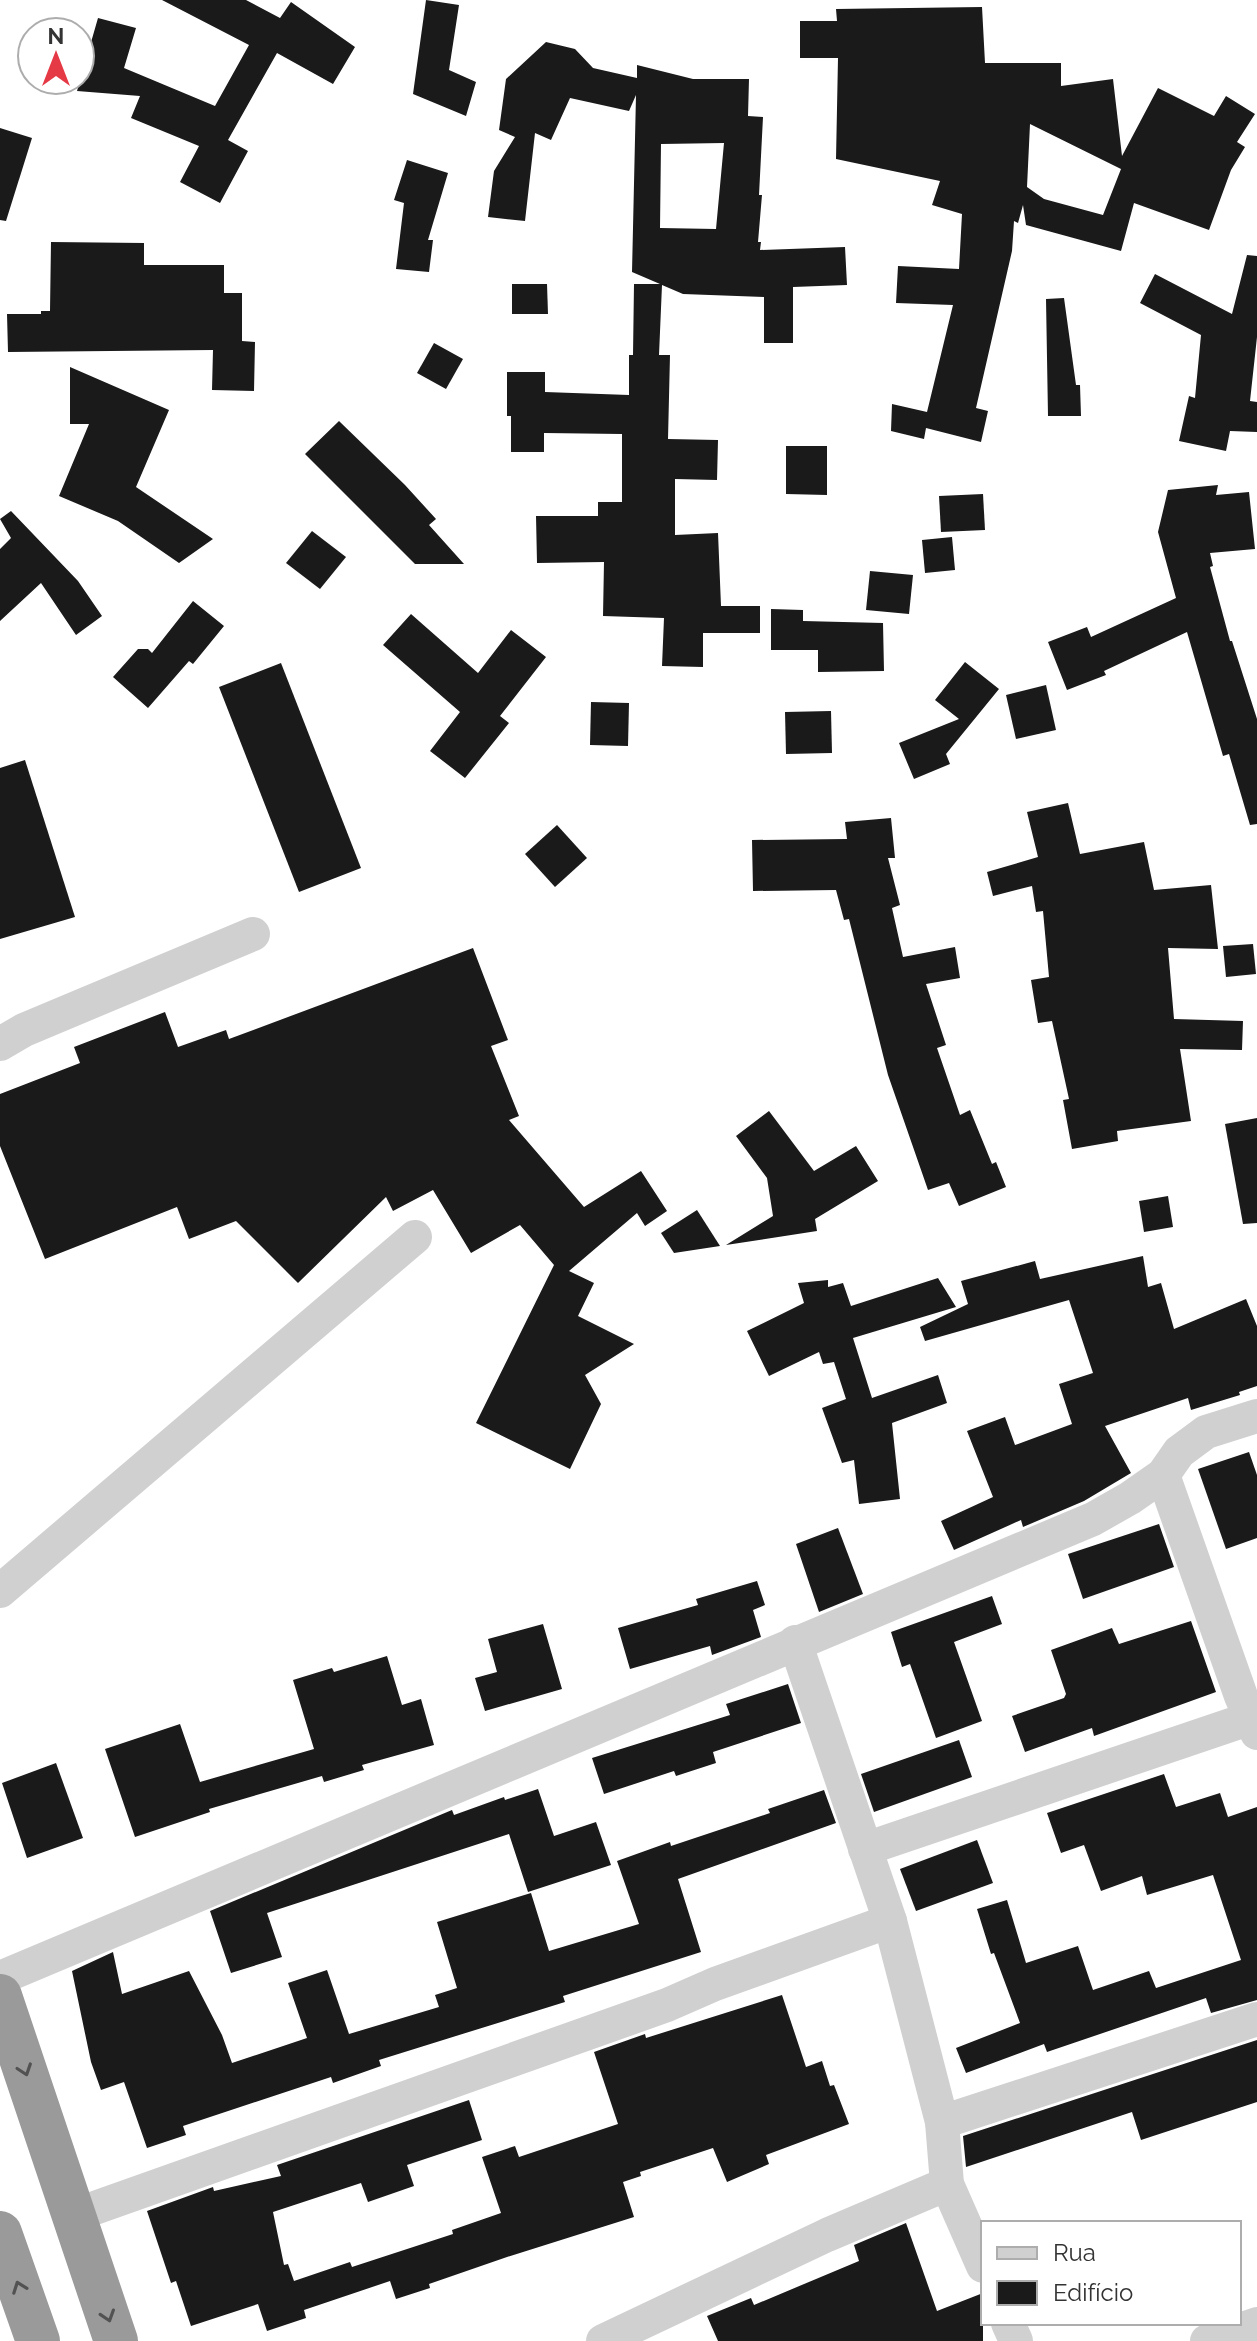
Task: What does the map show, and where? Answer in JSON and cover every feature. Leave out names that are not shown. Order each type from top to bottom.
[{"type":"highway","points":[[0,1996],[116,2341]]},
{"type":"highway","points":[[0,2233],[38,2341]]},
{"type":"street","points":[[0,1044],[24,1030],[253,934]]},
{"type":"street","points":[[0,1591],[415,1237]]},
{"type":"street","points":[[0,1978],[1093,1519],[1163,1475],[1179,1452],[1206,1432],[1257,1416]]},
{"type":"street","points":[[865,1849],[1255,1722],[1241,1696],[1163,1475]]},
{"type":"street","points":[[795,1642],[890,1921],[942,2122],[947,2184],[981,2261]]},
{"type":"street","points":[[75,2215],[667,2005],[715,1984],[890,1921]]},
{"type":"street","points":[[942,2122],[1257,2019]]},
{"type":"street","points":[[603,2341],[827,2235],[947,2184]]},
{"type":"street","points":[[1207,2341],[1257,2324]]},
{"type":"building","points":[[162,0],[246,0],[280,18],[291,2],[355,47],[333,84],[277,53],[228,140],[248,151],[220,203],[180,182],[199,146],[131,118],[140,96],[96,93],[96,25],[98,18],[136,28],[124,68],[215,106],[249,45]]},
{"type":"building","points":[[426,0],[459,5],[449,70],[476,82],[466,116],[413,94]]},
{"type":"building","points":[[982,7],[985,63],[1061,63],[1061,86],[1113,79],[1122,156],[1158,88],[1214,116],[1226,96],[1255,114],[1237,142],[1245,147],[1231,170],[1209,230],[1134,203],[1121,251],[1026,225],[1023,205],[1018,223],[1014,221],[1012,251],[976,408],[988,411],[981,442],[926,428],[924,439],[891,431],[892,404],[927,412],[953,305],[896,303],[898,266],[959,269],[962,214],[932,205],[940,181],[836,159],[838,58],[800,58],[800,21],[837,21],[836,9]],"holes":[[[1030,124],[1121,169],[1103,215],[1044,199],[1027,187]]]},
{"type":"building","points":[[546,42],[575,49],[593,68],[637,78],[637,65],[693,79],[749,79],[748,116],[763,117],[760,250],[845,247],[847,285],[793,287],[793,343],[764,343],[764,297],[683,294],[662,285],[659,355],[670,355],[668,439],[718,440],[717,480],[675,479],[675,535],[718,533],[721,606],[760,606],[760,633],[703,633],[703,667],[662,666],[664,618],[603,616],[604,562],[537,563],[536,516],[598,516],[598,502],[622,502],[622,434],[544,433],[544,452],[511,452],[507,372],[545,372],[545,392],[629,395],[634,284],[660,284],[632,272],[636,95],[629,111],[570,98],[551,140],[535,133],[525,221],[488,217],[494,171],[515,137],[499,130],[506,79]],"holes":[[[724,143],[716,229],[660,228],[661,144]]]},
{"type":"building","points":[[0,128],[32,138],[6,221],[0,220]]},
{"type":"building","points":[[407,160],[448,173],[428,240],[433,240],[429,272],[396,269],[404,203],[394,200]]},
{"type":"building","points":[[51,242],[144,243],[144,265],[224,265],[224,293],[242,293],[242,341],[255,342],[254,391],[212,390],[213,350],[8,352],[7,314],[50,311]]},
{"type":"building","points":[[1247,255],[1257,256],[1257,337],[1250,401],[1257,402],[1257,432],[1230,431],[1226,451],[1179,441],[1189,396],[1195,398],[1201,335],[1140,303],[1155,274],[1232,314]]},
{"type":"building","points":[[512,284],[547,284],[548,314],[512,314]]},
{"type":"building","points":[[1064,298],[1076,385],[1080,385],[1081,416],[1048,416],[1046,299]]},
{"type":"building","points":[[434,343],[463,359],[446,389],[417,373]]},
{"type":"building","points":[[70,367],[169,410],[136,487],[213,539],[179,563],[118,521],[59,496],[89,424],[70,424]]},
{"type":"building","points":[[339,421],[436,519],[429,525],[464,564],[415,564],[305,454]]},
{"type":"building","points":[[786,446],[827,446],[827,495],[786,494]]},
{"type":"building","points":[[1218,485],[1216,495],[1249,492],[1255,549],[1210,553],[1213,566],[1210,567],[1230,641],[1257,719],[1257,824],[1250,825],[1229,754],[1223,756],[1187,632],[1104,671],[1106,675],[1067,690],[1048,642],[1087,627],[1091,637],[1176,598],[1158,532],[1168,490]]},
{"type":"building","points":[[983,494],[985,530],[941,532],[939,496]]},
{"type":"building","points":[[11,511],[78,581],[102,616],[76,635],[41,583],[0,621],[0,549],[11,538],[0,519]]},
{"type":"building","points":[[312,531],[346,557],[320,589],[286,563]]},
{"type":"building","points":[[952,537],[955,570],[925,573],[922,540]]},
{"type":"building","points":[[870,571],[913,575],[909,614],[866,610]]},
{"type":"building","points":[[193,601],[224,626],[193,664],[189,661],[148,708],[113,677],[138,649],[148,649],[152,653]]},
{"type":"building","points":[[771,609],[803,610],[803,621],[883,623],[884,671],[818,672],[818,650],[771,650]]},
{"type":"building","points":[[411,614],[478,673],[511,630],[546,657],[500,716],[509,723],[465,778],[430,751],[460,712],[383,645]]},
{"type":"building","points":[[965,662],[999,689],[946,754],[950,764],[914,779],[899,743],[959,719],[935,700]]},
{"type":"building","points":[[281,663],[361,868],[299,892],[219,687]]},
{"type":"building","points":[[1046,685],[1056,730],[1016,739],[1006,695]]},
{"type":"building","points":[[591,702],[629,703],[628,746],[590,745]]},
{"type":"building","points":[[831,711],[832,753],[786,754],[785,712]]},
{"type":"building","points":[[25,760],[75,917],[0,939],[0,768]]},
{"type":"building","points":[[1068,803],[1080,854],[1144,842],[1154,890],[1211,885],[1218,949],[1168,948],[1174,1019],[1243,1021],[1242,1050],[1180,1049],[1191,1121],[1117,1131],[1118,1141],[1072,1149],[1063,1100],[1069,1099],[1052,1021],[1038,1023],[1031,980],[1049,977],[1043,911],[1036,912],[1032,886],[993,896],[987,872],[1038,857],[1027,812]]},
{"type":"building","points":[[891,818],[895,858],[888,858],[900,905],[892,908],[903,957],[955,947],[960,978],[926,984],[946,1045],[937,1048],[960,1115],[970,1110],[992,1164],[996,1162],[1006,1187],[959,1206],[949,1183],[928,1190],[888,1075],[849,919],[844,920],[836,890],[753,891],[752,840],[847,839],[845,822]]},
{"type":"building","points":[[557,825],[587,858],[555,887],[525,854]]},
{"type":"building","points":[[1253,944],[1256,974],[1226,977],[1223,946]]},
{"type":"building","points":[[473,948],[508,1040],[491,1046],[519,1116],[509,1120],[584,1207],[641,1171],[667,1211],[645,1226],[637,1213],[569,1271],[594,1283],[578,1316],[634,1344],[585,1375],[601,1404],[570,1469],[476,1423],[554,1265],[520,1225],[471,1253],[433,1190],[393,1211],[386,1197],[298,1283],[236,1221],[189,1239],[177,1207],[45,1259],[0,1146],[0,1094],[80,1063],[74,1047],[165,1012],[178,1047],[226,1030],[229,1039]]},
{"type":"building","points":[[769,1111],[814,1171],[856,1146],[878,1181],[815,1219],[817,1231],[726,1245],[773,1216],[767,1178],[736,1136]]},
{"type":"building","points":[[1257,1118],[1257,1223],[1243,1224],[1225,1124]]},
{"type":"building","points":[[1168,1196],[1173,1227],[1144,1232],[1139,1201]]},
{"type":"building","points":[[697,1210],[720,1246],[674,1253],[661,1233]]},
{"type":"building","points":[[1143,1256],[1148,1287],[1161,1283],[1174,1329],[1246,1299],[1257,1326],[1257,1386],[1239,1392],[1240,1395],[1191,1410],[1188,1398],[1105,1426],[1131,1473],[1084,1501],[1023,1527],[1021,1520],[954,1550],[941,1521],[993,1497],[967,1431],[1005,1417],[1015,1445],[1072,1424],[1059,1384],[1093,1373],[1069,1300],[925,1341],[920,1327],[968,1304],[961,1281],[1035,1261],[1040,1279]]},
{"type":"building","points":[[938,1278],[956,1307],[853,1338],[872,1398],[938,1375],[947,1403],[892,1423],[900,1499],[859,1504],[854,1460],[842,1463],[822,1408],[846,1399],[834,1362],[823,1364],[819,1352],[769,1376],[747,1331],[804,1303],[798,1283],[828,1280],[828,1287],[843,1283],[851,1306]]},
{"type":"building","points":[[1249,1452],[1257,1475],[1257,1538],[1226,1549],[1198,1469]]},
{"type":"building","points":[[1159,1524],[1174,1567],[1083,1599],[1068,1554]]},
{"type":"building","points":[[838,1528],[863,1594],[819,1612],[796,1544]]},
{"type":"building","points":[[757,1581],[765,1605],[753,1610],[761,1637],[712,1655],[710,1646],[630,1669],[618,1628],[698,1605],[696,1599]]},
{"type":"building","points":[[992,1596],[1002,1624],[954,1642],[982,1721],[936,1738],[910,1664],[902,1667],[891,1632]]},
{"type":"building","points":[[1191,1621],[1216,1692],[1094,1736],[1092,1728],[1025,1752],[1012,1716],[1064,1698],[1066,1694],[1051,1650],[1112,1628],[1119,1644]]},
{"type":"building","points":[[543,1624],[562,1689],[485,1711],[475,1678],[497,1672],[488,1639]]},
{"type":"building","points":[[387,1656],[402,1705],[421,1699],[434,1745],[362,1765],[364,1770],[324,1782],[322,1776],[209,1809],[210,1812],[135,1837],[105,1749],[180,1724],[200,1782],[314,1749],[293,1680]]},
{"type":"building","points":[[788,1684],[801,1723],[713,1752],[716,1763],[676,1776],[674,1771],[604,1794],[592,1758],[730,1715],[726,1704]]},
{"type":"building","points":[[959,1740],[972,1777],[874,1812],[861,1774]]},
{"type":"building","points":[[56,1763],[83,1838],[27,1858],[2,1783]]},
{"type":"building","points":[[1164,1774],[1176,1807],[1220,1793],[1228,1817],[1257,1807],[1257,2000],[1211,2013],[1206,1998],[1047,2052],[1044,2044],[966,2073],[956,2048],[1020,2023],[994,1953],[991,1954],[977,1909],[1007,1900],[1026,1963],[1078,1946],[1093,1990],[1149,1971],[1156,1988],[1241,1960],[1213,1875],[1147,1895],[1142,1876],[1101,1891],[1084,1845],[1061,1853],[1047,1813]]},
{"type":"building","points":[[538,1789],[554,1836],[596,1822],[611,1865],[528,1892],[509,1834],[267,1913],[282,1957],[231,1973],[210,1911],[452,1810],[454,1815],[504,1797],[505,1800]]},
{"type":"building","points":[[824,1790],[836,1823],[678,1879],[701,1952],[563,1996],[565,2002],[379,2060],[381,2066],[333,2083],[331,2077],[183,2126],[186,2135],[147,2148],[124,2082],[101,2090],[91,2062],[72,1971],[113,1952],[122,1994],[189,1971],[222,2035],[232,2063],[307,2038],[288,1983],[327,1970],[349,2034],[439,2007],[435,1995],[457,1988],[437,1922],[531,1893],[549,1951],[639,1924],[617,1861],[770,1813],[768,1809]]},
{"type":"building","points":[[977,1840],[993,1883],[916,1911],[900,1869]]},
{"type":"building","points":[[782,1995],[806,2067],[822,2061],[830,2086],[834,2085],[849,2124],[766,2155],[769,2164],[727,2182],[713,2148],[640,2172],[641,2176],[623,2182],[634,2217],[507,2257],[396,2299],[390,2281],[304,2310],[306,2318],[267,2331],[258,2304],[191,2326],[176,2281],[171,2283],[147,2211],[213,2187],[214,2191],[281,2176],[277,2165],[469,2100],[482,2140],[407,2165],[414,2186],[368,2202],[361,2183],[273,2212],[284,2265],[288,2264],[294,2281],[350,2262],[352,2267],[453,2234],[452,2230],[501,2213],[482,2157],[515,2146],[519,2157],[618,2124],[594,2052],[645,2034],[646,2038]]},
{"type":"building","points":[[1257,2040],[1257,2102],[1141,2140],[1132,2112],[966,2167],[963,2136]]},
{"type":"building","points":[[906,2223],[937,2311],[981,2294],[983,2341],[718,2341],[707,2316],[751,2298],[754,2305],[859,2261],[854,2245]]}]
